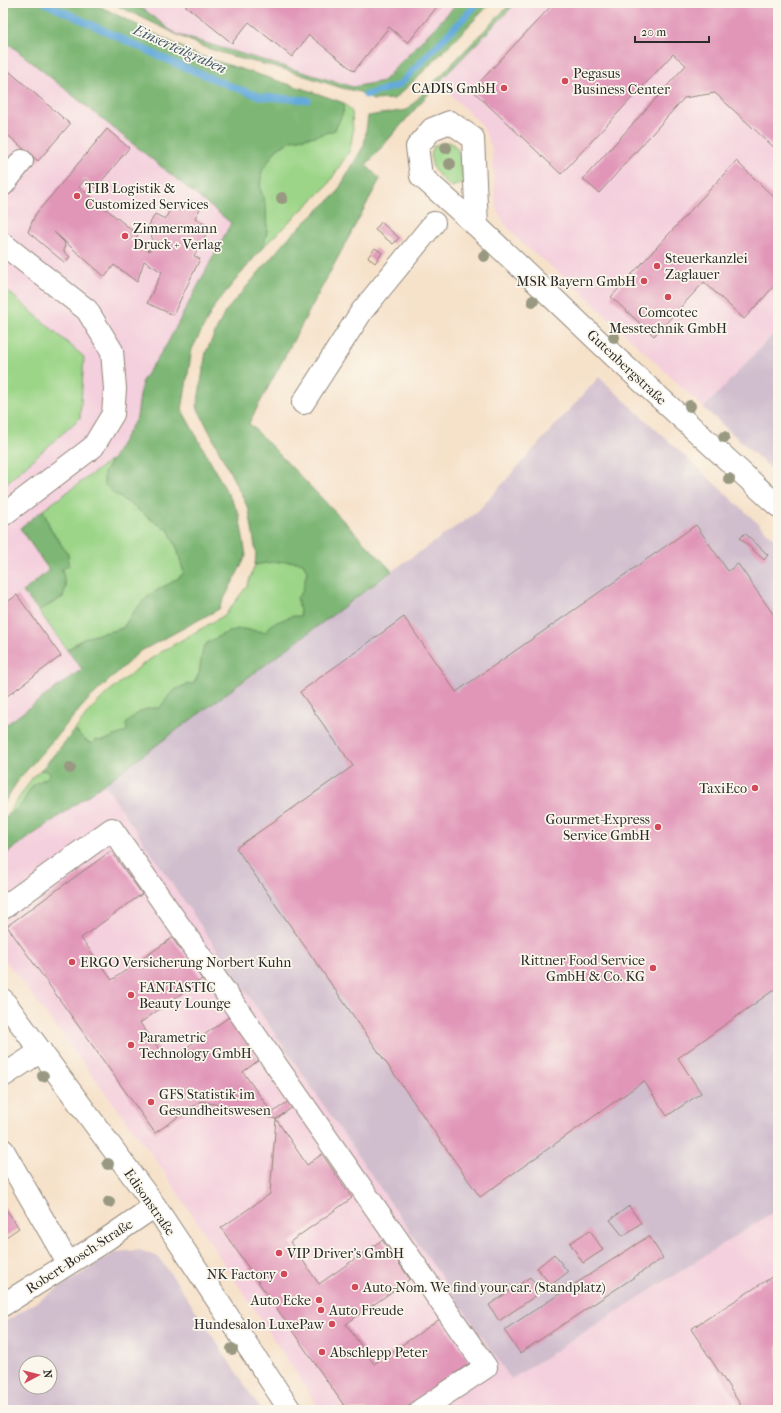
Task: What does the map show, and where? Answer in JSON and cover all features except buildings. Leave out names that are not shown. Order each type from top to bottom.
[{"type":"street","points":[[3,185],[22,161]]},
{"type":"street","points":[[303,403],[362,311],[434,223]]},
{"type":"street","name":"Gutenbergstraße","points":[[477,226],[614,356],[778,506]]},
{"type":"street","points":[[3,244],[87,310],[112,351],[115,389],[113,414],[93,447],[3,515]]},
{"type":"street","points":[[3,908],[112,829],[486,1367],[421,1410]]},
{"type":"street","name":"Edisonstraße","points":[[3,1000],[154,1206],[290,1410]]},
{"type":"street","points":[[3,1076],[41,1051]]},
{"type":"street","points":[[3,1150],[68,1263]]},
{"type":"street","name":"Robert-Bosch-Straße","points":[[3,1305],[101,1243],[154,1206]]},
{"type":"shaded area","points":[[136,3],[458,3],[383,81],[353,87],[175,34]]},
{"type":"shaded area","points":[[516,3],[778,3],[778,329],[704,408],[568,280],[524,245],[504,223],[496,207],[492,148],[482,125],[438,83]]},
{"type":"shaded area","points":[[3,39],[231,223],[167,344],[142,381],[137,417],[111,460],[20,528],[49,571],[23,592],[82,669],[3,727]]},
{"type":"shaded area","points":[[778,329],[778,475],[704,408]]},
{"type":"shaded area","points":[[599,377],[778,542],[778,1209],[511,1379],[104,784],[392,571],[477,512]]},
{"type":"shaded area","points":[[104,784],[511,1379],[778,1209],[778,1410],[320,1410],[157,1161],[3,957],[3,856]]},
{"type":"shaded area","points":[[140,1250],[158,1257],[176,1281],[261,1410],[3,1410],[3,1323],[116,1252]]},
{"type":"green space","points":[[3,3],[93,3],[197,55],[344,103],[343,113],[335,130],[316,136],[292,140],[276,150],[262,171],[260,188],[266,206],[267,230],[264,246],[215,305],[192,349],[182,410],[239,514],[246,556],[219,609],[139,652],[87,701],[19,779],[3,804],[3,727],[82,669],[67,650],[84,638],[123,628],[140,604],[154,592],[173,582],[184,573],[177,548],[168,529],[156,523],[112,492],[104,484],[104,473],[137,417],[142,381],[167,344],[231,223],[3,39]]},
{"type":"green space","points":[[112,3],[136,3],[173,33]]},
{"type":"green space","points":[[458,3],[491,3],[415,80],[394,99],[373,100],[360,92],[342,88],[280,68],[238,58],[201,46],[178,35],[353,87],[383,81]]},
{"type":"green space","points":[[511,3],[516,3],[438,83],[366,165],[380,179],[249,423],[392,571],[104,784],[3,856],[3,821],[22,804],[34,784],[45,779],[50,774],[47,771],[41,770],[75,730],[85,740],[92,744],[95,740],[103,741],[127,731],[126,724],[137,713],[149,708],[160,708],[170,694],[178,688],[194,683],[199,673],[203,648],[207,643],[221,635],[238,629],[265,632],[272,624],[292,616],[301,616],[297,598],[302,592],[307,571],[303,563],[297,562],[279,562],[255,565],[256,553],[249,510],[197,407],[206,352],[225,312],[289,237],[336,194],[364,145],[368,116],[407,110]]},
{"type":"green space","points":[[344,103],[352,112],[353,132],[350,150],[327,186],[264,246],[267,230],[266,207],[260,188],[261,171],[276,150],[292,140],[316,136],[343,113]]},
{"type":"green space","points":[[449,142],[454,145],[459,154],[462,166],[463,183],[451,187],[434,169],[431,159],[434,146]]},
{"type":"green space","points":[[3,287],[84,357],[80,418],[3,486]]},
{"type":"green space","points":[[111,460],[104,473],[112,492],[156,523],[168,529],[177,548],[184,573],[174,582],[155,592],[141,603],[123,628],[84,638],[67,650],[39,611],[63,597],[62,569],[65,566],[60,541],[51,530],[43,510]]},
{"type":"green space","points":[[43,510],[51,530],[68,554],[69,565],[62,569],[66,587],[63,597],[39,611],[23,592],[49,570],[20,528]]},
{"type":"green space","points":[[295,554],[319,571],[329,610],[98,751],[72,736],[77,732],[75,730],[90,710],[106,694],[142,665],[161,652],[225,615],[247,586],[255,565]]},
{"type":"green space","points":[[41,770],[47,771],[50,774],[45,779],[34,784],[23,804],[3,821],[33,777]]},
{"type":"waterway","name":"Einserteilgraben","points":[[45,3],[174,63],[233,87],[262,97],[308,100]]},
{"type":"waterway","name":"Einserteilgraben","points":[[366,95],[399,85],[478,3]]},
{"type":"place","name":"Pegasus Business Center","points":[[565,81]]},
{"type":"place","name":"CADIS GmbH","points":[[504,88]]},
{"type":"place","name":"TIB Logistik & Customized Services","points":[[77,196]]},
{"type":"place","name":"Zimmermann Druck + Verlag","points":[[125,236]]},
{"type":"place","name":"Steuerkanzlei Zaglauer","points":[[657,266]]},
{"type":"place","name":"MSR Bayern GmbH","points":[[644,281]]},
{"type":"place","name":"Comcotec Messtechnik GmbH","points":[[668,297]]},
{"type":"place","name":"TaxiEco","points":[[755,788]]},
{"type":"place","name":"Gourmet-Express Service GmbH","points":[[658,827]]},
{"type":"place","name":"ERGO Versicherung Norbert Kuhn","points":[[72,962]]},
{"type":"place","name":"Rittner Food Service GmbH & Co. KG","points":[[653,968]]},
{"type":"place","name":"FANTASTIC Beauty Lounge","points":[[131,995]]},
{"type":"place","name":"Parametric Technology GmbH","points":[[131,1045]]},
{"type":"place","name":"GFS Statistik im Gesundheitswesen","points":[[151,1102]]},
{"type":"place","name":"VIP Driver's GmbH","points":[[279,1253]]},
{"type":"place","name":"NK Factory","points":[[284,1274]]},
{"type":"place","name":"Auto-Nom. We find your car. (Standplatz)","points":[[355,1287]]},
{"type":"place","name":"Auto Ecke","points":[[319,1300]]},
{"type":"place","name":"Auto Freude","points":[[321,1310]]},
{"type":"place","name":"Hundesalon LuxePaw","points":[[332,1324]]},
{"type":"place","name":"Abschlepp Peter","points":[[322,1352]]}]
